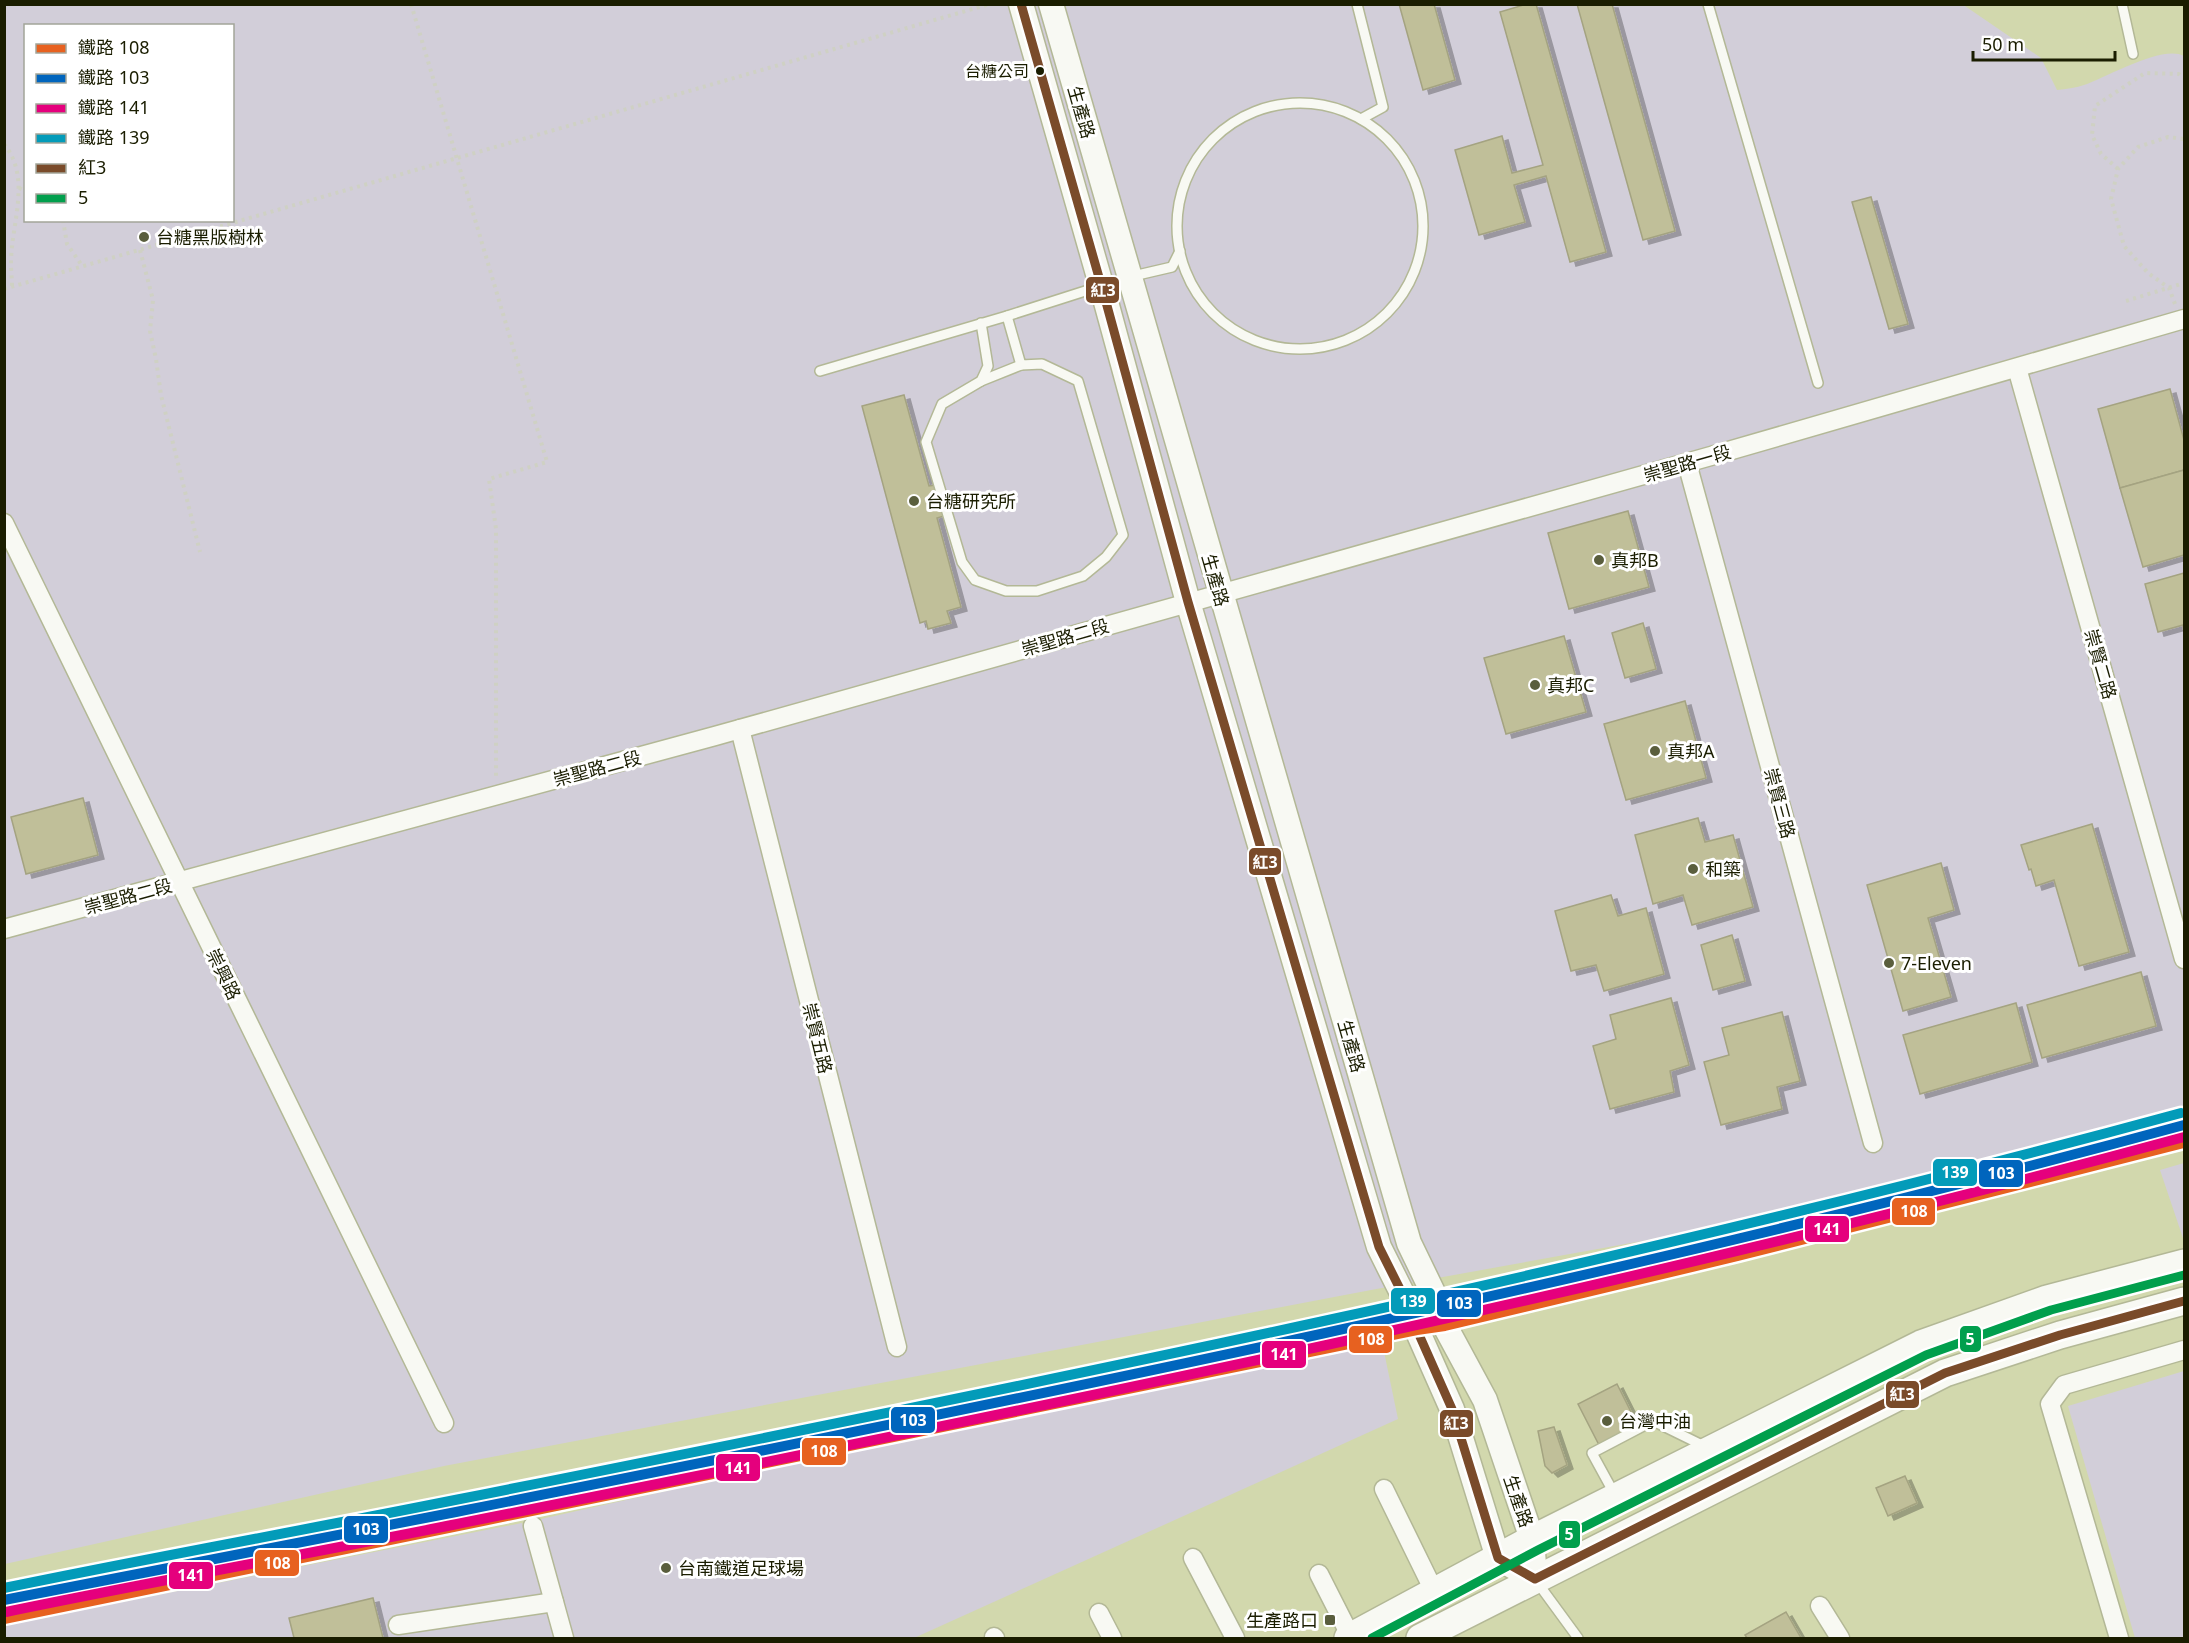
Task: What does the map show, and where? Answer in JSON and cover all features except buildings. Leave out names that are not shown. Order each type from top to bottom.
[{"type":"main road","points":[[1350,1638],[1532,1539],[1921,1344],[2047,1299],[2184,1263]]},
{"type":"main road","points":[[1420,1638],[1945,1373],[2060,1335],[2184,1301]]},
{"type":"street","name":"生產路","points":[[1021,4],[1188,602],[1379,1247],[1412,1313],[1417,1330],[1452,1408],[1498,1558]]},
{"type":"street","name":"生產路","points":[[1051,4],[1219,593],[1409,1243],[1440,1307],[1445,1326],[1485,1400],[1532,1539],[1535,1579]]},
{"type":"street","name":"崇聖路一段","points":[[1188,602],[1687,463],[2183,319]]},
{"type":"street","name":"崇賢二路","points":[[2017,368],[2184,959]]},
{"type":"street","name":"崇賢三路","points":[[1687,463],[1873,1143]]},
{"type":"street","name":"崇興路","points":[[4,523],[444,1423]]},
{"type":"street","name":"崇聖路二段","points":[[4,929],[740,729],[1188,602]]},
{"type":"street","name":"崇賢五路","points":[[740,729],[897,1347]]},
{"type":"street","points":[[2119,1638],[2050,1404],[2064,1385],[2184,1350]]},
{"type":"street","points":[[1384,1490],[1435,1593]]},
{"type":"street","points":[[533,1526],[564,1638]]},
{"type":"street","points":[[1193,1558],[1234,1638]]},
{"type":"street","points":[[1498,1558],[1535,1579]]},
{"type":"street","points":[[1319,1574],[1350,1638]]},
{"type":"street","points":[[398,1624],[554,1602]]},
{"type":"street","points":[[1820,1606],[1840,1638]]},
{"type":"street","points":[[1099,1613],[1112,1638]]},
{"type":"lane","points":[[1357,4],[1383,107],[1361,120]]},
{"type":"lane","points":[[1708,4],[1818,383]]},
{"type":"lane","points":[[2122,4],[2133,54]]},
{"type":"lane","points":[[1307,102],[1346,110],[1361,120],[1380,131],[1406,161],[1421,198],[1423,240],[1411,281],[1387,315],[1352,339],[1312,350],[1270,346],[1231,329],[1201,300],[1182,262],[1180,251],[1176,222],[1184,183],[1203,149],[1232,122],[1268,105],[1307,102]]},
{"type":"lane","points":[[820,371],[1007,316],[1101,285],[1172,267],[1180,251]]},
{"type":"lane","points":[[1007,316],[1021,365]]},
{"type":"lane","points":[[981,323],[988,366],[981,381]]},
{"type":"lane","points":[[1042,364],[1078,381],[1124,535],[1106,557],[1083,576],[1037,591],[1006,591],[975,580],[962,561],[926,442],[942,404],[981,381],[1021,365],[1042,364]]},
{"type":"lane","points":[[1616,1496],[1592,1453],[1653,1421],[1711,1449]]},
{"type":"lane","points":[[1535,1579],[1578,1638]]},
{"type":"path","points":[[411,4],[547,462],[489,479],[496,529],[496,795]]},
{"type":"path","points":[[4,289],[990,4]]},
{"type":"path","points":[[2118,169],[2101,153],[2092,135],[2095,106],[2145,73],[2179,74],[2184,78]]},
{"type":"path","points":[[2183,319],[2169,288],[2148,273],[2124,246],[2111,199],[2118,169],[2138,147],[2168,137],[2184,139]]},
{"type":"path","points":[[4,144],[13,155],[19,188],[10,263],[12,287]]},
{"type":"path","points":[[19,188],[24,191]]},
{"type":"path","points":[[63,222],[67,244],[82,267]]},
{"type":"path","points":[[140,250],[153,300],[150,331],[161,394],[200,552]]},
{"type":"path","points":[[2126,301],[2184,283]]},
{"type":"shaded area","points":[[1962,4],[2041,58],[2057,90],[2084,85],[2135,63],[2163,54],[2175,53],[2184,56],[2184,1109],[2073,1148],[1692,1232],[1371,1290],[444,1466],[5,1564],[4,5]]},
{"type":"shaded area","points":[[2184,1163],[2184,1241],[2160,1170]]},
{"type":"shaded area","points":[[1382,1342],[1398,1419],[914,1638],[572,1638],[541,1519],[756,1471]]},
{"type":"shaded area","points":[[2184,1371],[2184,1638],[2135,1638],[2068,1406]]},
{"type":"shaded area","points":[[522,1523],[554,1638],[5,1638],[5,1625]]},
{"type":"rail line","name":"139","points":[[4,1588],[672,1457],[1321,1322],[1753,1223],[2181,1113]]},
{"type":"rail line","name":"103","points":[[4,1600],[673,1469],[1323,1334],[1755,1235],[2184,1125]]},
{"type":"rail line","name":"141","points":[[6,1612],[674,1481],[1324,1346],[1756,1247],[2184,1137]]},
{"type":"rail line","name":"108","points":[[4,1619],[1445,1326],[1738,1256],[2184,1143]]},
{"type":"transit line","name":"紅3","points":[[1021,4],[1188,602],[1379,1247],[1412,1313],[1417,1330],[1452,1409],[1498,1558],[1535,1579],[1945,1373],[2060,1335],[2184,1301]]},
{"type":"transit line","name":"5","points":[[1372,1638],[1538,1550],[1926,1355],[2051,1310],[2184,1275]]},
{"type":"place","name":"台糖公司","points":[[1040,71]]},
{"type":"place","name":"台糖黑版樹林","points":[[144,237]]},
{"type":"place","name":"台糖研究所","points":[[914,501]]},
{"type":"place","name":"真邦B","points":[[1599,560]]},
{"type":"place","name":"真邦C","points":[[1535,685]]},
{"type":"place","name":"真邦A","points":[[1655,751]]},
{"type":"place","name":"和築","points":[[1693,869]]},
{"type":"place","name":"7-Eleven","points":[[1889,963]]},
{"type":"place","name":"台灣中油","points":[[1607,1421]]},
{"type":"place","name":"台南鐵道足球場","points":[[666,1568]]},
{"type":"place","name":"生產路口","points":[[1330,1620]]}]
